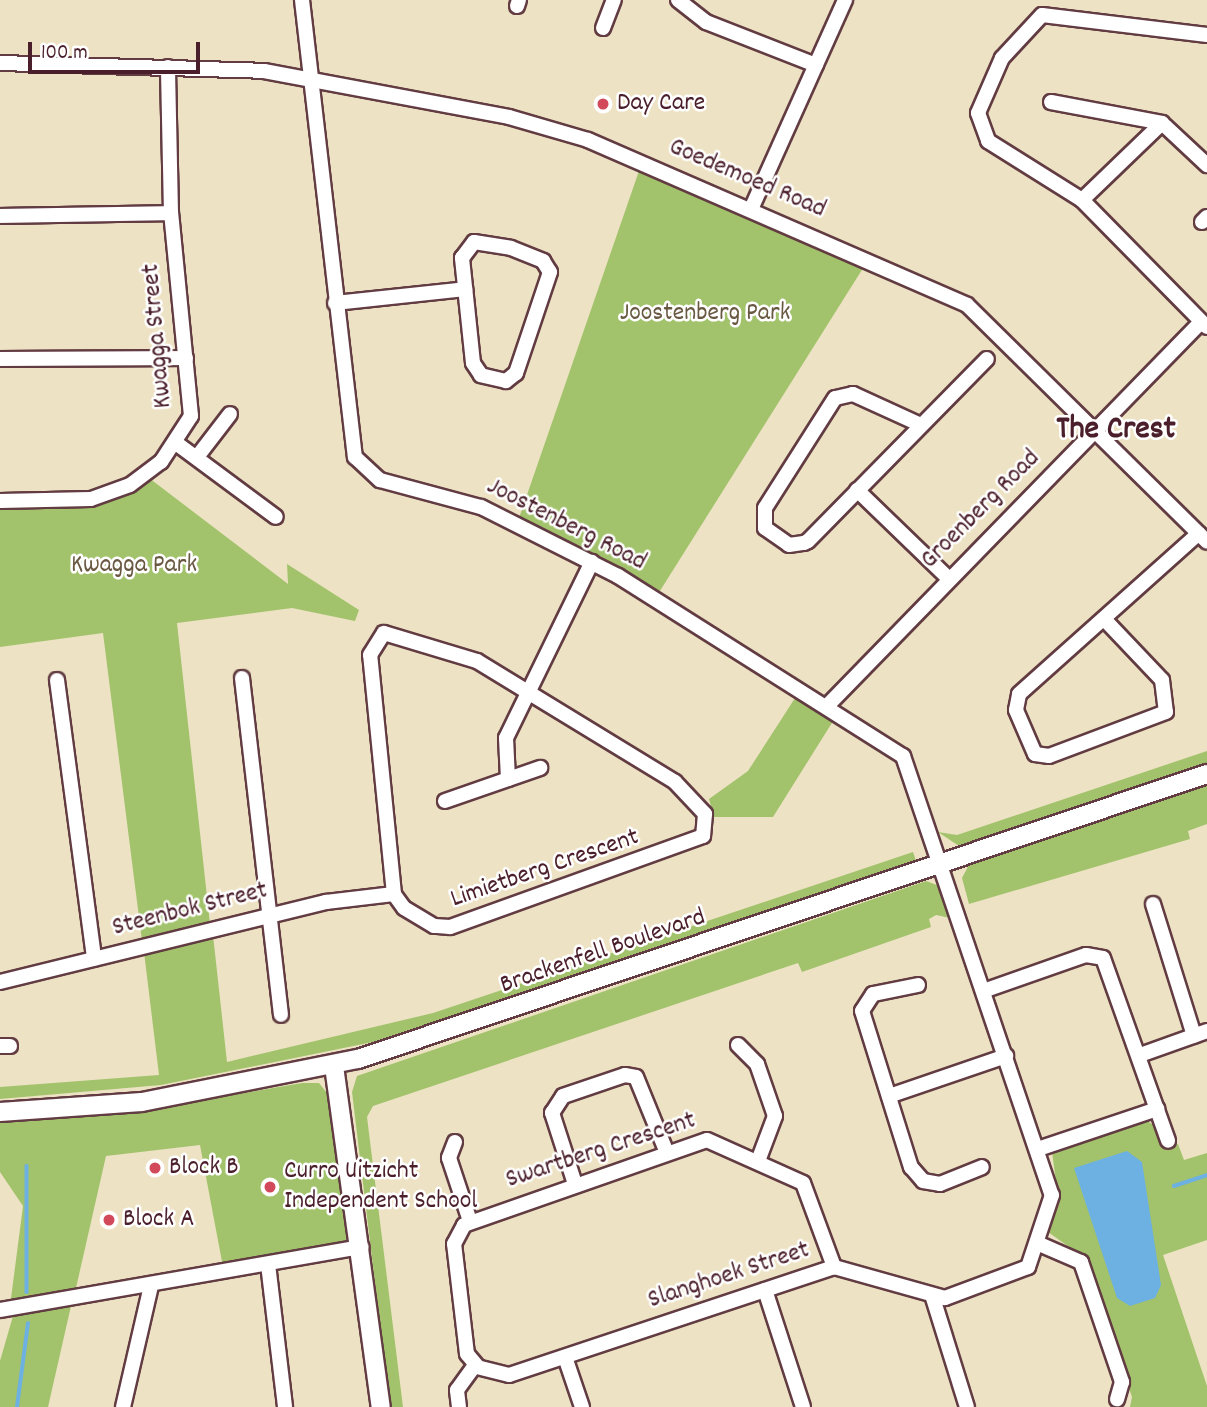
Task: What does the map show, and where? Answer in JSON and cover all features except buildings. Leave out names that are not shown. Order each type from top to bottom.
[{"type":"street","name":"Joostenberg Road","points":[[302,0],[349,439],[366,471],[481,507],[592,562],[827,706],[903,756],[986,990]]},
{"type":"street","points":[[603,29],[614,0]]},
{"type":"street","points":[[678,0],[706,22],[816,65]]},
{"type":"street","points":[[752,207],[845,0]]},
{"type":"street","points":[[1204,324],[1083,200],[993,145],[980,128],[980,106],[1017,35],[1049,14],[1207,34]]},
{"type":"street","name":"Goedemoed Road","points":[[0,64],[168,67],[311,78],[549,127],[752,207],[967,305],[1203,537]]},
{"type":"street","name":"Kwagga Street","points":[[0,501],[100,497],[146,475],[176,443],[194,400],[186,358],[171,213],[168,67]]},
{"type":"street","points":[[1051,102],[1162,123],[1207,165]]},
{"type":"street","points":[[1083,200],[1162,123]]},
{"type":"street","points":[[0,216],[171,213]]},
{"type":"street","points":[[474,242],[511,248],[550,268],[509,380],[485,377],[475,368],[466,289],[462,254],[474,242]]},
{"type":"street","points":[[335,303],[466,289]]},
{"type":"street","name":"Groenberg Road","points":[[827,706],[948,578],[1204,324]]},
{"type":"street","points":[[0,359],[186,358]]},
{"type":"street","points":[[921,425],[853,394],[839,395],[765,508],[763,524],[786,543],[800,545],[858,490],[987,359]]},
{"type":"street","points":[[197,457],[230,414]]},
{"type":"street","points":[[176,443],[276,517]]},
{"type":"street","points":[[858,490],[948,578]]},
{"type":"street","points":[[1105,621],[1162,680],[1167,709],[1134,727],[1049,756],[1035,754],[1017,713],[1017,698],[1088,627],[1105,621],[1203,537]]},
{"type":"street","points":[[508,779],[506,738],[531,694],[592,562]]},
{"type":"street","name":"Limietberg Crescent","points":[[384,633],[398,633],[465,656],[531,694],[680,786],[705,814],[703,836],[450,927],[429,924],[394,894],[372,644],[384,633]]},
{"type":"street","points":[[242,678],[281,1015]]},
{"type":"street","points":[[57,680],[94,959]]},
{"type":"street","points":[[445,800],[540,768]]},
{"type":"street","name":"Brackenfell Boulevard","points":[[0,1112],[142,1102],[334,1066],[1207,774]]},
{"type":"street","name":"Steenbok Street","points":[[0,982],[270,915],[394,894]]},
{"type":"street","points":[[1140,1055],[1200,1034],[1153,904]]},
{"type":"street","points":[[967,1407],[933,1298],[1024,1270],[1038,1243],[1052,1195],[986,990],[1100,956],[1108,965],[1168,1141]]},
{"type":"street","points":[[918,985],[873,994],[863,1005],[863,1024],[919,1178],[943,1184],[982,1167]]},
{"type":"street","points":[[738,1045],[757,1064],[775,1116],[758,1161]]},
{"type":"street","points":[[889,1096],[1006,1056]]},
{"type":"street","points":[[334,1066],[362,1247],[381,1407]]},
{"type":"street","points":[[575,1184],[552,1112],[563,1096],[625,1075],[636,1077],[667,1153]]},
{"type":"street","points":[[1038,1149],[1157,1110]]},
{"type":"street","name":"Swartberg Crescent","points":[[470,1220],[712,1140],[806,1187],[834,1267]]},
{"type":"street","points":[[455,1142],[449,1158],[470,1220],[454,1244],[466,1348],[475,1365],[457,1390],[459,1407]]},
{"type":"street","points":[[1038,1243],[1081,1262],[1122,1382],[1117,1399]]},
{"type":"street","points":[[0,1310],[151,1286],[362,1247]]},
{"type":"street","points":[[268,1264],[285,1407]]},
{"type":"street","name":"Slanghoek Street","points":[[475,1365],[509,1375],[834,1267],[933,1298]]},
{"type":"street","points":[[123,1407],[151,1286]]},
{"type":"street","points":[[765,1290],[803,1407]]},
{"type":"street","points":[[565,1357],[582,1407]]},
{"type":"green space","name":"Joostenberg Park","points":[[640,168],[865,265],[658,594],[519,518]]},
{"type":"green space","name":"Kwagga Park","points":[[149,478],[288,584],[287,564],[359,610],[355,621],[292,608],[177,623],[210,924],[142,941],[103,633],[0,647],[0,506],[89,505]]},
{"type":"green space","points":[[797,695],[835,718],[773,817],[714,817],[709,799],[748,771]]},
{"type":"green space","points":[[1207,751],[1207,767],[962,848],[938,832],[957,835]]},
{"type":"green space","points":[[1207,780],[1207,824],[1188,831],[1190,839],[969,904],[962,878],[971,861]]},
{"type":"green space","points":[[913,852],[916,861],[373,1042],[161,1085],[0,1099],[0,1087],[159,1075],[144,952],[213,935],[227,1062],[433,1013]]},
{"type":"green space","points":[[926,881],[942,887],[955,919],[936,915],[929,919],[931,927],[802,972],[798,963],[373,1106],[367,1117],[403,1407],[390,1407],[352,1092],[357,1076]]},
{"type":"green space","points":[[302,1083],[319,1083],[331,1098],[350,1203],[346,1241],[223,1267],[200,1145],[106,1156],[76,1288],[118,1284],[10,1306],[23,1206],[0,1172],[0,1122],[123,1114]]},
{"type":"green space","points":[[1144,1119],[1157,1127],[1165,1148],[1178,1144],[1184,1160],[1207,1153],[1207,1240],[1163,1255],[1207,1386],[1207,1407],[1130,1407],[1132,1397],[1086,1259],[1048,1232],[1058,1196],[1052,1152]]},
{"type":"green space","points":[[71,1306],[48,1407],[0,1407],[0,1361],[13,1316]]},
{"type":"water","points":[[1127,1151],[1142,1162],[1161,1285],[1155,1298],[1130,1306],[1117,1298],[1074,1168]]},
{"type":"waterway","points":[[27,1166],[27,1292]]},
{"type":"waterway","points":[[1174,1186],[1207,1175]]},
{"type":"waterway","points":[[17,1407],[28,1324]]},
{"type":"place","name":"Day Care","points":[[603,104]]},
{"type":"place","name":"Block B","points":[[155,1168]]},
{"type":"place","name":"Curro Uitzicht Independent School","points":[[270,1187]]},
{"type":"place","name":"Block A","points":[[109,1220]]},
{"type":"district","name":"The Crest","points":[[1116,431]]}]
